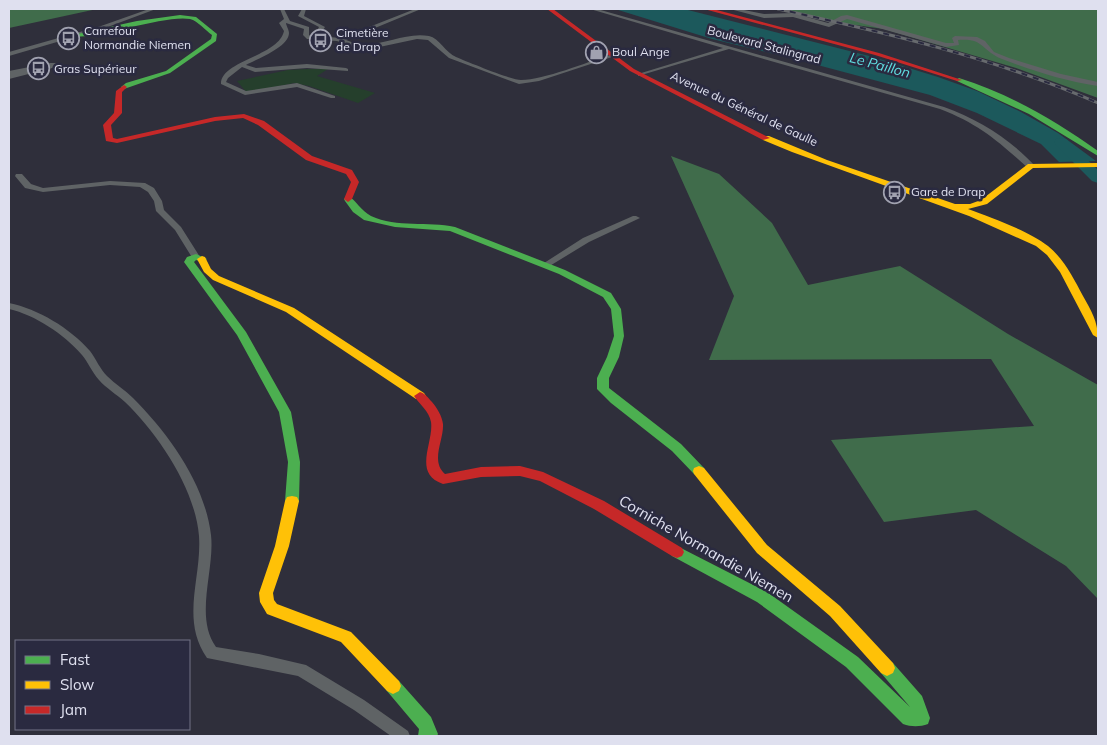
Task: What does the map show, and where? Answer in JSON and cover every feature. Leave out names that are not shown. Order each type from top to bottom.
[{"type":"street","points":[[9,54],[153,9]]},
{"type":"street","points":[[282,9],[287,20],[306,27],[306,35],[309,38],[344,39],[419,9]]},
{"type":"street","points":[[304,9],[301,16],[305,20],[318,23],[322,27],[319,35],[344,39],[355,46],[370,47],[417,37],[430,38],[454,59],[519,82],[537,80],[612,56]]},
{"type":"street","name":"Avenue du Général de Gaulle","points":[[550,9],[640,75],[778,144],[942,203],[975,210],[998,225],[1036,242],[1050,253],[1069,281],[1098,335]]},
{"type":"street","name":"Boulevard Stalingrad","points":[[592,9],[887,91],[966,117],[992,133],[1036,166]]},
{"type":"street","points":[[707,9],[929,70],[982,89],[1033,110],[1098,154]]},
{"type":"street","points":[[713,9],[940,71],[986,88],[1033,110],[1061,124],[1098,150]]},
{"type":"street","points":[[733,9],[764,16],[788,14],[832,24],[841,18],[847,17],[885,26],[946,45],[956,44],[955,38],[979,40],[986,49],[993,53],[1049,72],[1098,84]]},
{"type":"street","name":"Corniche Normandie Niemen","points":[[71,36],[137,22],[188,17],[194,18],[215,35],[214,40],[184,60],[176,68],[128,84],[119,91],[118,113],[107,125],[110,139],[117,141],[216,119],[244,116],[261,123],[309,158],[349,172],[355,182],[348,199],[353,209],[360,213],[400,226],[438,225],[452,229],[545,265],[607,295],[616,309],[619,336],[613,357],[603,378],[603,389],[620,405],[671,441],[693,464],[762,549],[835,611],[898,680],[916,702],[922,718],[909,718],[852,662],[762,597],[657,542],[598,505],[551,481],[520,471],[481,472],[443,478],[436,475],[433,468],[432,452],[437,422],[433,412],[418,394],[290,310],[216,278],[207,270],[202,258],[196,257]]},
{"type":"street","points":[[287,20],[282,23],[287,31],[285,39],[225,77],[223,84],[245,93],[297,85],[333,97]]},
{"type":"street","points":[[640,75],[729,48]]},
{"type":"street","points":[[9,73],[50,65],[61,66]]},
{"type":"street","points":[[9,77],[61,66]]},
{"type":"street","points":[[9,85],[24,77],[61,66]]},
{"type":"street","points":[[241,66],[255,70],[306,66],[346,70]]},
{"type":"street","points":[[975,210],[1036,166],[1098,165]]},
{"type":"street","points":[[19,176],[23,183],[34,189],[51,190],[110,183],[142,185],[152,190],[158,201],[160,211],[178,229],[196,257],[190,259],[189,262],[242,334],[285,412],[289,425],[294,453],[295,489],[292,514],[266,593],[267,602],[272,609],[346,637],[405,698],[425,722],[430,734],[426,736]]},
{"type":"street","points":[[545,265],[586,240],[636,218]]},
{"type":"street","points":[[9,306],[30,312],[57,328],[84,351],[102,377],[128,399],[169,446],[196,502],[205,535],[199,614],[206,648],[212,653],[259,660],[300,670],[359,705],[403,736]]},
{"type":"shaded area","points":[[9,9],[97,9],[9,28]]},
{"type":"shaded area","points":[[783,9],[1098,9],[1098,98],[1016,68],[884,29],[826,21]]},
{"type":"shaded area","points":[[328,69],[317,76],[375,93],[358,103],[309,86],[294,83],[247,93],[237,81],[288,70]]},
{"type":"shaded area","points":[[671,156],[719,174],[772,223],[808,285],[900,266],[1008,334],[1098,385],[1098,599],[1066,566],[976,510],[884,522],[831,440],[1034,426],[991,359],[709,360],[734,296]]},
{"type":"water","points":[[615,9],[684,9],[873,57],[938,77],[977,91],[1021,112],[1058,133],[1096,161],[1059,162],[1041,144],[977,113],[930,95],[712,39]]},
{"type":"waterway","name":"Le Paillon","points":[[1061,142],[1098,178]]},
{"type":"railway","points":[[778,9],[860,27],[940,48],[1020,73],[1098,103]]},
{"type":"traffic: fast","points":[[76,35],[85,35],[137,23],[180,17],[194,18],[215,35],[214,40],[168,72],[128,84],[124,87]]},
{"type":"traffic: fast","points":[[959,80],[996,95],[1031,113],[1065,132],[1098,154]]},
{"type":"traffic: fast","points":[[348,199],[356,210],[367,218],[395,225],[452,229],[562,272],[607,295],[616,309],[619,336],[613,357],[603,378],[603,389],[676,448],[699,471]]},
{"type":"traffic: fast","points":[[202,259],[196,257],[190,259],[189,262],[242,334],[285,412],[294,462],[292,501]]},
{"type":"traffic: fast","points":[[677,552],[762,597],[852,662],[909,718],[922,718],[916,702],[887,668]]},
{"type":"traffic: fast","points":[[393,686],[425,723],[430,734],[426,736]]},
{"type":"traffic: slow","points":[[766,138],[824,162],[972,214],[1040,244],[1058,262],[1077,292],[1098,335]]},
{"type":"traffic: slow","points":[[958,206],[971,207],[984,202],[1031,166],[1098,165]]},
{"type":"traffic: slow","points":[[202,259],[207,270],[216,278],[290,310],[420,396]]},
{"type":"traffic: slow","points":[[699,471],[762,549],[835,611],[887,668]]},
{"type":"traffic: slow","points":[[292,501],[282,546],[266,593],[267,602],[272,609],[346,637],[393,686]]},
{"type":"traffic: jam","points":[[550,9],[632,70],[766,138]]},
{"type":"traffic: jam","points":[[707,9],[877,54],[959,80]]},
{"type":"traffic: jam","points":[[124,87],[119,91],[118,113],[107,125],[109,139],[117,141],[215,119],[244,116],[261,123],[309,158],[349,172],[355,182],[348,199]]},
{"type":"traffic: jam","points":[[420,396],[431,409],[436,419],[437,430],[432,461],[437,474],[443,479],[481,472],[520,471],[543,477],[599,505],[677,552]]},
{"type":"place","name":"Carrefour Normandie Niemen","points":[[68,38]]},
{"type":"place","name":"Cimetière de Drap","points":[[320,40]]},
{"type":"place","name":"Boul Ange","points":[[596,52]]},
{"type":"place","name":"Gras Supérieur","points":[[38,69]]},
{"type":"place","name":"Gare de Drap","points":[[895,192]]}]
